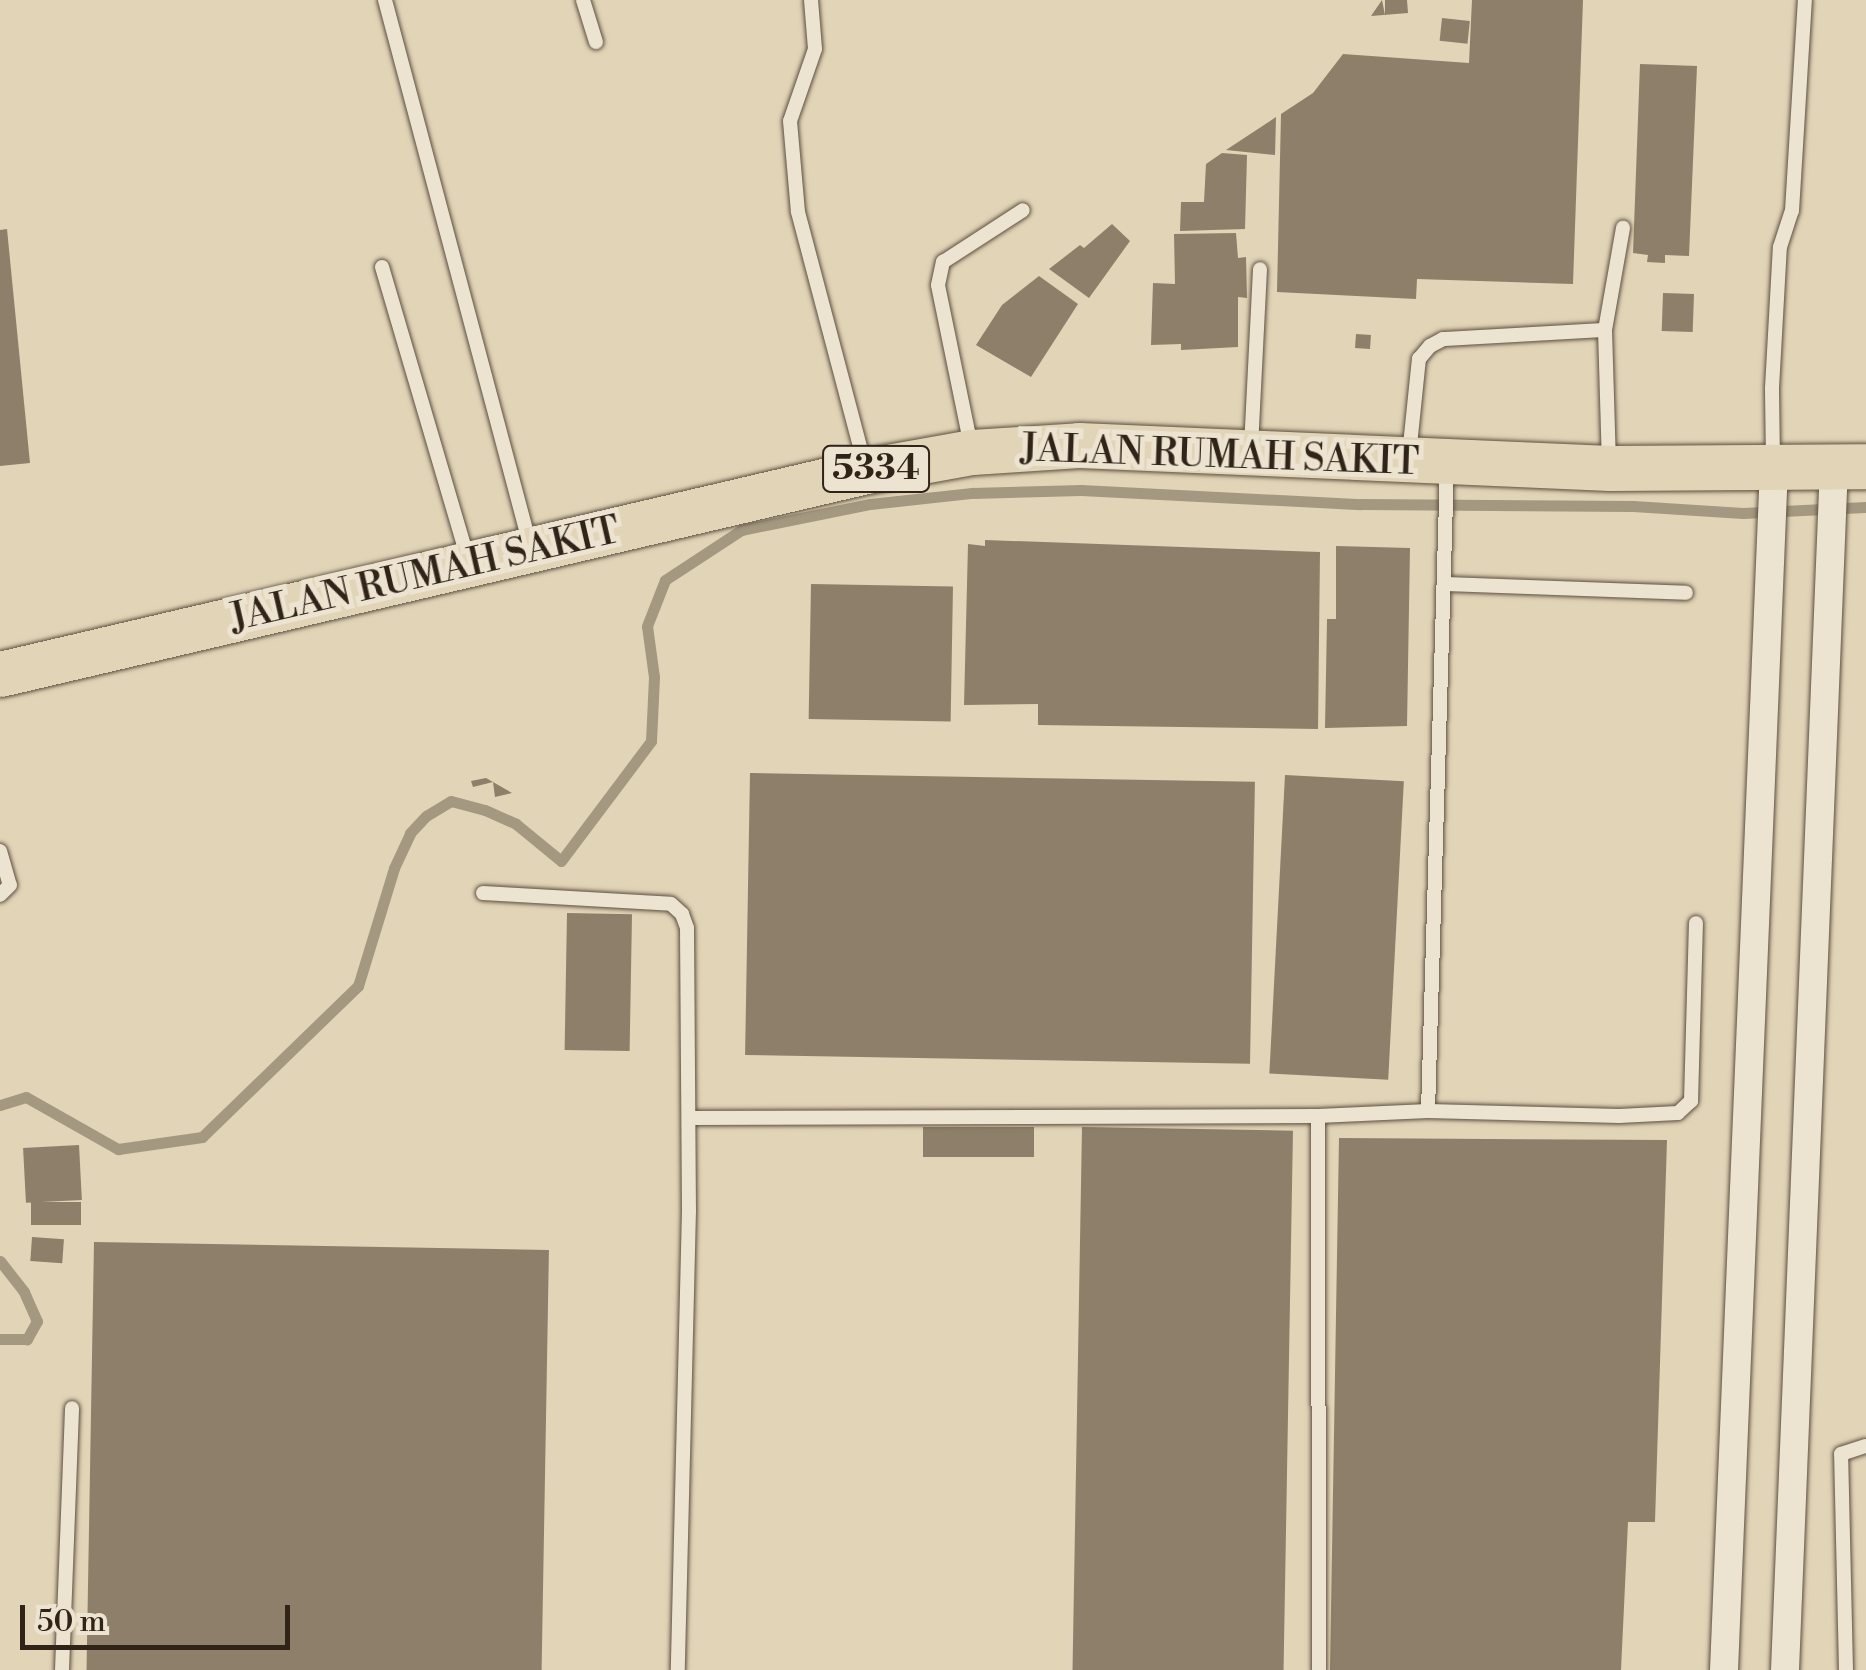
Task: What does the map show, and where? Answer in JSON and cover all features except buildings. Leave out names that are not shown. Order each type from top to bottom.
[{"type":"main road","name":"JALAN RUMAH SAKIT","points":[[0,674],[866,470],[972,452],[1079,446],[1251,452],[1434,470],[1610,468],[1773,485],[1845,478]]},
{"type":"street","points":[[1786,1670],[1832,532],[1845,478]]},
{"type":"street","points":[[1724,1670],[1773,485]]},
{"type":"lane","points":[[384,0],[531,550]]},
{"type":"lane","points":[[583,0],[596,42]]},
{"type":"lane","points":[[810,0],[816,49],[790,120],[798,212],[866,470]]},
{"type":"lane","points":[[1773,485],[1772,388],[1780,246],[1792,211],[1805,0]]},
{"type":"lane","points":[[972,452],[938,286],[943,262],[1023,210]]},
{"type":"lane","points":[[1610,468],[1605,330],[1623,228]]},
{"type":"lane","points":[[382,268],[470,565]]},
{"type":"lane","points":[[1251,452],[1260,269]]},
{"type":"lane","points":[[1428,1111],[1446,514],[1434,470],[1419,359],[1443,338],[1605,330]]},
{"type":"lane","points":[[1446,584],[1686,594]]},
{"type":"lane","points":[[0,851],[10,885],[0,895]]},
{"type":"lane","points":[[482,893],[671,904],[682,914],[687,928],[690,1118],[678,1670]]},
{"type":"lane","points":[[690,1118],[1318,1116],[1428,1111],[1619,1116],[1678,1112],[1690,1101],[1696,923]]},
{"type":"lane","points":[[1318,1116],[1319,1670]]},
{"type":"lane","points":[[62,1670],[72,1408]]},
{"type":"lane","points":[[1846,1670],[1840,1454],[1866,1446]]},
{"type":"waterway","points":[[0,1105],[26,1097],[118,1149],[202,1137],[358,986],[394,868],[410,833],[426,816],[451,801],[485,810],[516,824],[561,861],[651,741],[654,677],[647,626],[665,580],[741,530],[870,504],[972,493],[1081,490],[1361,504],[1633,506],[1743,513],[1866,507]]},
{"type":"waterway","points":[[0,1261],[24,1292],[37,1321],[27,1339],[0,1339]]}]
